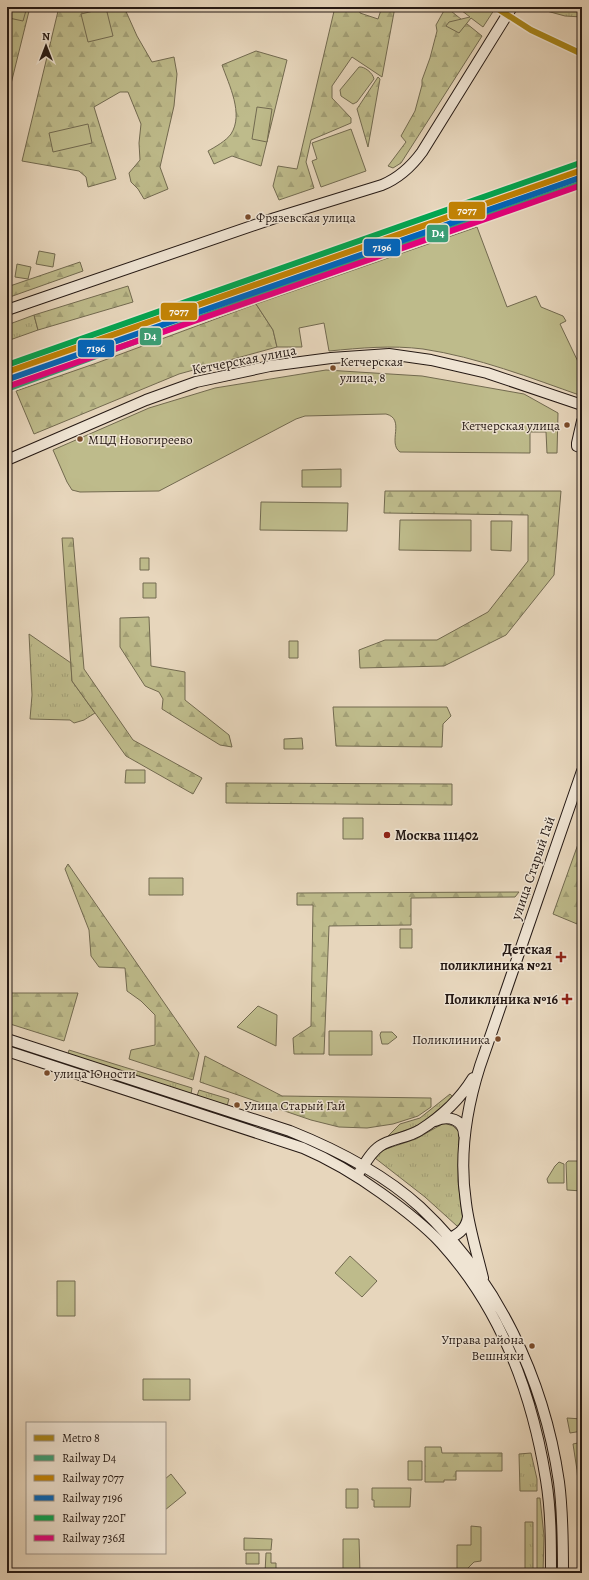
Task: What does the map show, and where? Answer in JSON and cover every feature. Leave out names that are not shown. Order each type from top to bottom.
[{"type":"main road","points":[[7,310],[275,218],[382,185],[397,178],[422,152],[512,7]]},
{"type":"main road","name":"Кетчерская улица","points":[[7,460],[146,400],[196,382],[270,366],[332,358],[389,354],[431,360],[487,373],[582,404]]},
{"type":"main road","name":"Кетчерская улица","points":[[567,400],[579,406],[582,410]]},
{"type":"main road","points":[[582,422],[577,443],[577,446],[582,448]]},
{"type":"main road","name":"улица Старый Гай","points":[[464,1137],[471,1100],[480,1066],[582,771]]},
{"type":"main road","points":[[7,1039],[290,1131],[320,1143],[363,1167],[419,1206],[451,1238],[485,1283],[501,1310],[521,1350],[538,1392],[549,1432],[559,1483],[563,1573]]},
{"type":"main road","points":[[7,1051],[288,1142],[333,1161],[406,1211],[441,1243],[470,1278],[492,1314],[512,1354],[532,1411],[546,1480],[551,1573]]},
{"type":"main road","name":"улица Старый Гай","points":[[357,1177],[374,1151],[380,1146],[410,1135],[431,1122],[449,1107],[469,1086],[480,1066]]},
{"type":"main road","name":"улица Старый Гай","points":[[431,1122],[443,1118],[455,1120],[462,1126],[464,1137],[464,1192],[485,1283]]},
{"type":"main road","points":[[441,1243],[464,1229],[467,1223],[468,1214]]},
{"type":"green space","points":[[8,7],[30,7],[7,100],[7,10]]},
{"type":"green space","points":[[12,7],[27,7],[23,21],[9,18]]},
{"type":"green space","points":[[59,7],[124,7],[137,36],[152,62],[174,57],[177,74],[174,106],[160,167],[168,189],[144,199],[138,189],[131,182],[129,173],[140,160],[139,143],[141,124],[128,92],[120,92],[94,107],[116,179],[88,187],[86,177],[79,171],[22,161]]},
{"type":"green space","points":[[335,7],[359,7],[360,13],[378,19],[382,7],[395,7],[382,77],[352,57],[332,86],[332,98],[351,118],[351,123],[311,140],[306,162],[314,188],[279,200],[273,186],[278,166],[297,169]]},
{"type":"green space","points":[[446,7],[482,36],[401,163],[393,168],[388,166],[406,142],[401,136],[415,111],[422,80],[430,58],[437,31],[436,25]]},
{"type":"green space","points":[[457,7],[496,7],[483,27],[471,18],[459,33],[446,26],[449,22],[470,17]]},
{"type":"green space","points":[[532,7],[582,7],[582,17],[565,16]]},
{"type":"green space","points":[[106,8],[113,36],[88,42],[81,14]]},
{"type":"green space","points":[[256,51],[287,60],[261,166],[232,156],[214,164],[208,151],[229,137],[235,126],[236,118],[234,100],[222,65]]},
{"type":"green space","points":[[359,67],[368,70],[374,79],[357,102],[353,104],[341,96],[340,90]]},
{"type":"green space","points":[[378,77],[380,79],[368,147],[357,109]]},
{"type":"green space","points":[[257,107],[272,109],[267,142],[252,139]]},
{"type":"green space","points":[[88,124],[92,143],[53,152],[49,133]]},
{"type":"green space","points":[[351,129],[366,171],[321,187],[312,161],[317,159],[312,143]]},
{"type":"green space","points":[[477,227],[507,307],[536,296],[541,307],[563,316],[566,321],[560,324],[582,370],[582,396],[524,375],[484,363],[423,349],[388,347],[329,351],[324,323],[299,328],[302,347],[277,347],[273,330],[256,304]]},
{"type":"green space","points":[[39,251],[55,254],[53,267],[36,264]]},
{"type":"green space","points":[[80,262],[83,271],[7,298],[7,287]]},
{"type":"green space","points":[[17,264],[31,267],[28,279],[15,277]]},
{"type":"green space","points":[[128,286],[133,302],[38,330],[34,315]]},
{"type":"green space","points":[[256,304],[273,330],[277,347],[179,374],[34,434],[16,391]]},
{"type":"green space","points":[[34,315],[38,330],[7,341],[7,325]]},
{"type":"green space","points":[[326,370],[422,376],[524,394],[558,413],[557,453],[547,453],[546,432],[530,432],[530,453],[400,452],[396,448],[395,443],[395,421],[392,417],[386,414],[305,416],[296,419],[159,491],[80,492],[72,490],[53,450],[149,408],[215,388]]},
{"type":"green space","points":[[341,469],[341,487],[302,487],[302,470]]},
{"type":"green space","points":[[385,491],[561,491],[554,575],[506,635],[444,666],[360,668],[359,650],[385,640],[437,640],[488,612],[528,561],[528,515],[384,513]]},
{"type":"green space","points":[[261,502],[348,503],[347,531],[260,530]]},
{"type":"green space","points":[[400,520],[471,520],[471,551],[399,550]]},
{"type":"green space","points":[[491,521],[512,521],[511,551],[491,550]]},
{"type":"green space","points":[[62,538],[73,538],[84,669],[133,740],[202,778],[193,794],[126,756],[72,681]]},
{"type":"green space","points":[[140,558],[149,558],[149,570],[140,570]]},
{"type":"green space","points":[[143,583],[156,583],[156,598],[143,598]]},
{"type":"green space","points":[[149,617],[151,666],[185,672],[185,700],[229,735],[232,747],[220,745],[162,709],[163,699],[159,692],[145,686],[120,647],[120,618]]},
{"type":"green space","points":[[29,634],[71,663],[72,681],[95,713],[84,720],[74,723],[70,720],[30,719],[32,695]]},
{"type":"green space","points":[[289,641],[298,641],[298,658],[289,658]]},
{"type":"green space","points":[[333,707],[447,707],[451,716],[443,724],[442,747],[336,746]]},
{"type":"green space","points":[[302,738],[303,749],[284,749],[284,739]]},
{"type":"green space","points":[[126,770],[145,770],[145,783],[125,783]]},
{"type":"green space","points":[[226,783],[452,784],[452,805],[226,803]]},
{"type":"green space","points":[[343,818],[363,818],[363,839],[343,839]]},
{"type":"green space","points":[[582,833],[582,926],[553,914]]},
{"type":"green space","points":[[68,864],[199,1053],[193,1080],[129,1059],[131,1050],[155,1045],[155,1015],[141,1001],[127,991],[125,968],[99,967],[91,956],[89,930],[65,869]]},
{"type":"green space","points":[[149,878],[183,878],[183,895],[149,895]]},
{"type":"green space","points":[[519,892],[515,897],[411,898],[411,925],[329,926],[324,1054],[294,1054],[293,1038],[311,1026],[313,905],[297,905],[297,893]]},
{"type":"green space","points":[[400,929],[412,929],[412,948],[400,948]]},
{"type":"green space","points":[[7,993],[78,993],[64,1041],[7,1023]]},
{"type":"green space","points":[[258,1006],[277,1015],[276,1046],[237,1027]]},
{"type":"green space","points":[[329,1031],[372,1031],[372,1055],[329,1055]]},
{"type":"green space","points":[[381,1032],[392,1032],[397,1037],[388,1044],[382,1044],[380,1035]]},
{"type":"green space","points":[[69,1050],[192,1088],[191,1094],[68,1054]]},
{"type":"green space","points":[[205,1056],[282,1096],[431,1098],[431,1107],[418,1116],[393,1124],[367,1128],[339,1127],[311,1120],[200,1082]]},
{"type":"green space","points":[[199,1090],[229,1099],[227,1106],[197,1096]]},
{"type":"green space","points":[[450,1094],[453,1097],[421,1124],[386,1138],[400,1124],[420,1118]]},
{"type":"green space","points":[[444,1123],[453,1126],[459,1132],[458,1181],[463,1221],[460,1226],[457,1226],[425,1197],[375,1158],[383,1150],[416,1139]]},
{"type":"green space","points":[[568,1161],[582,1161],[582,1191],[567,1190],[566,1163]]},
{"type":"green space","points":[[559,1162],[564,1164],[564,1183],[548,1183],[547,1179]]},
{"type":"green space","points":[[350,1256],[377,1281],[362,1297],[335,1273]]},
{"type":"green space","points":[[57,1281],[75,1281],[75,1316],[57,1316]]},
{"type":"green space","points":[[143,1379],[190,1379],[190,1400],[143,1400]]},
{"type":"green space","points":[[567,1418],[582,1419],[582,1431],[570,1433]]},
{"type":"green space","points":[[582,1442],[582,1532],[577,1470],[573,1444]]},
{"type":"green space","points":[[425,1447],[441,1447],[442,1453],[502,1453],[502,1471],[456,1471],[456,1480],[444,1480],[444,1482],[425,1482]]},
{"type":"green space","points":[[531,1453],[537,1479],[537,1491],[520,1491],[519,1454]]},
{"type":"green space","points":[[408,1461],[422,1461],[422,1480],[408,1480]]},
{"type":"green space","points":[[171,1474],[186,1493],[166,1509],[166,1478]]},
{"type":"green space","points":[[372,1488],[411,1488],[410,1507],[374,1507],[374,1500],[372,1500]]},
{"type":"green space","points":[[346,1489],[358,1489],[358,1508],[346,1508]]},
{"type":"green space","points":[[537,1498],[540,1498],[544,1536],[543,1573],[537,1573]]},
{"type":"green space","points":[[525,1522],[533,1522],[533,1573],[525,1573]]},
{"type":"green space","points":[[471,1526],[481,1527],[481,1561],[474,1562],[464,1572],[457,1573],[457,1545],[471,1545]]},
{"type":"green space","points":[[244,1538],[272,1539],[271,1550],[244,1550]]},
{"type":"green space","points":[[343,1539],[359,1539],[360,1573],[343,1573]]},
{"type":"green space","points":[[246,1553],[259,1553],[259,1564],[246,1564]]},
{"type":"green space","points":[[266,1553],[271,1553],[271,1563],[276,1563],[276,1571],[269,1570],[269,1573],[265,1573]]},
{"type":"metro line","name":"8","points":[[495,7],[531,30],[582,54]]},
{"type":"rail line","name":"720Г","points":[[7,365],[580,163]]},
{"type":"rail line","name":"7077","points":[[7,372],[582,170]]},
{"type":"rail line","name":"7196","points":[[9,379],[582,177]]},
{"type":"rail line","name":"D4","points":[[7,389],[251,299],[582,183]]},
{"type":"rail line","name":"736Я","points":[[12,385],[582,185]]},
{"type":"place","name":"Фрязевская улица","points":[[248,217]]},
{"type":"place","name":"Кетчерская улица, 8","points":[[333,368]]},
{"type":"place","name":"Кетчерская улица","points":[[567,425]]},
{"type":"place","name":"МЦД Новогиреево","points":[[80,439]]},
{"type":"place","name":"Москва 111402","points":[[387,835]]},
{"type":"place","name":"Детская поликлиника №21","points":[[561,957]]},
{"type":"place","name":"Поликлиника №16","points":[[567,999]]},
{"type":"place","name":"Поликлиника","points":[[498,1039]]},
{"type":"place","name":"улица Юности","points":[[47,1073]]},
{"type":"place","name":"Улица Старый Гай","points":[[237,1105]]},
{"type":"place","name":"Управа района Вешняки","points":[[532,1346]]}]
